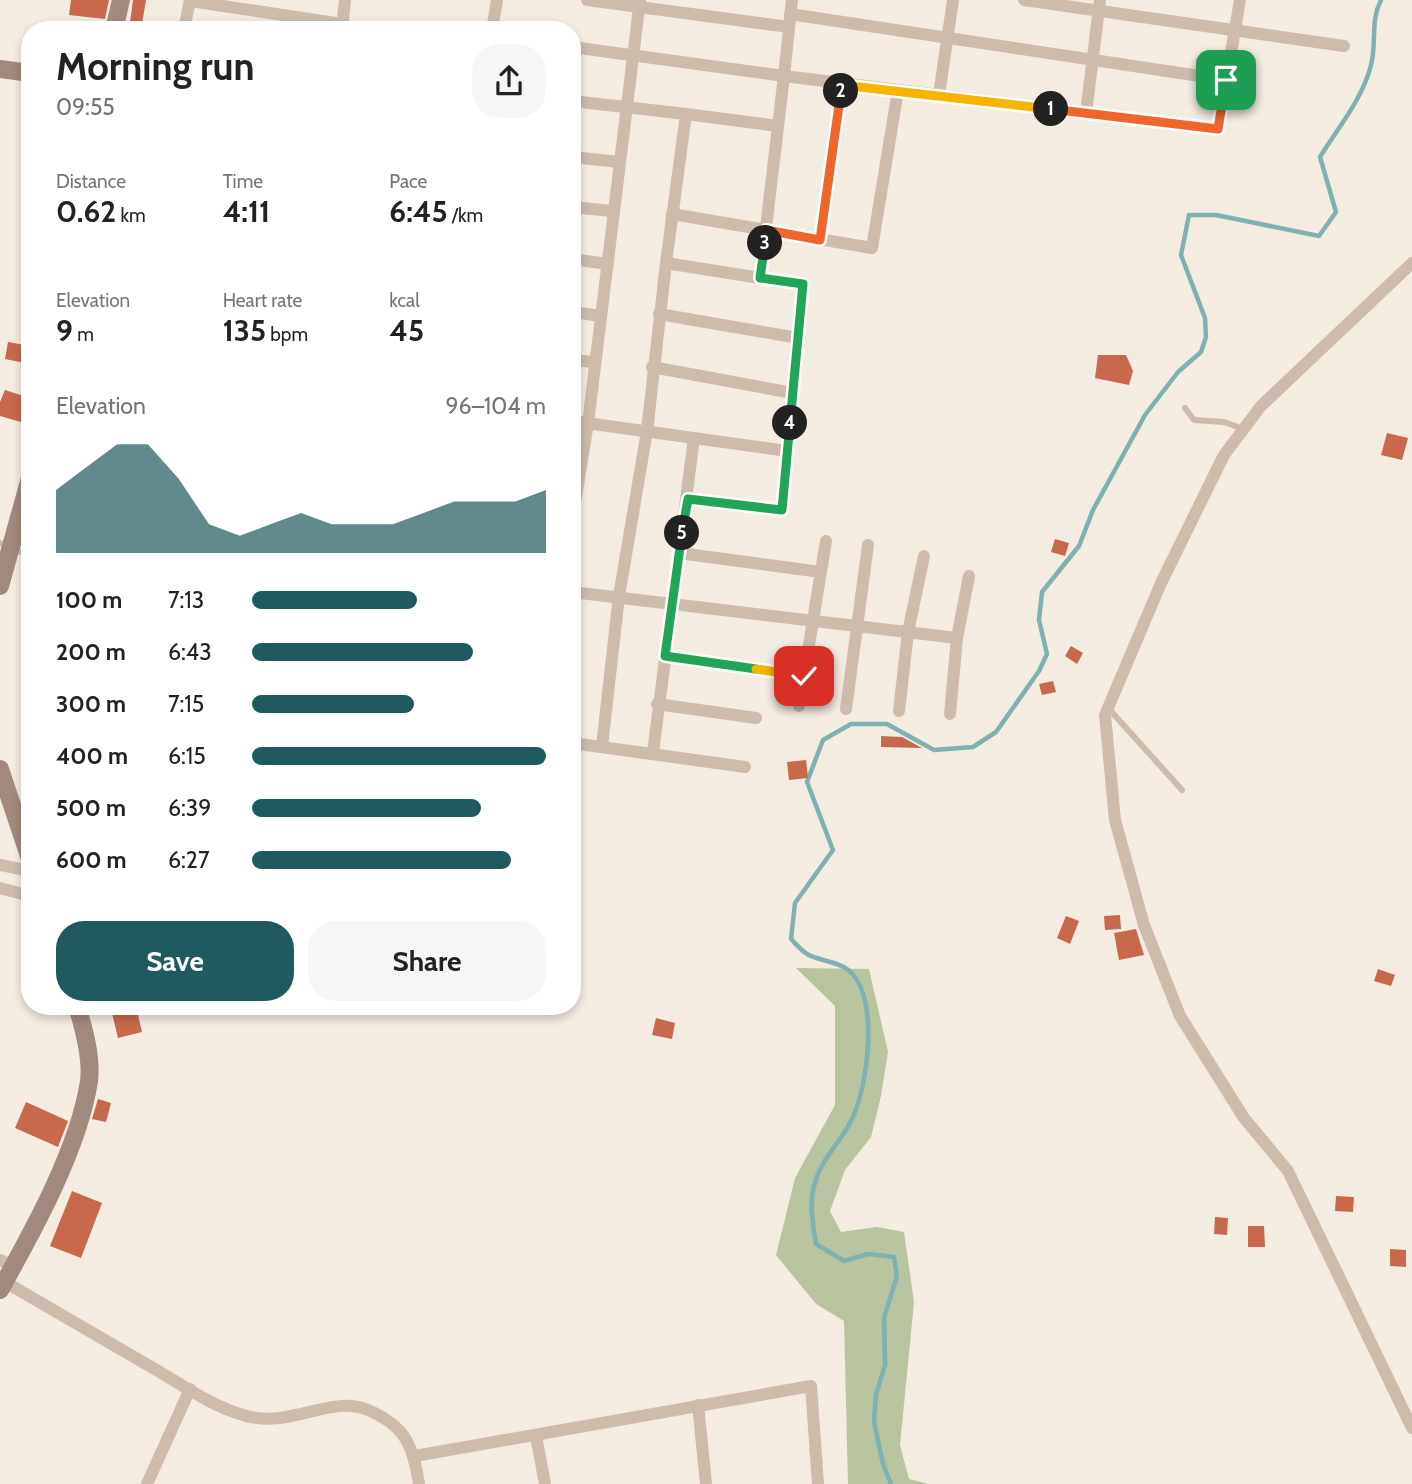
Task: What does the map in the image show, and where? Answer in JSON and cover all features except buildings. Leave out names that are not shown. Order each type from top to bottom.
[{"type":"street","points":[[116,21],[121,0]]},
{"type":"street","points":[[343,21],[345,0]]},
{"type":"street","points":[[494,21],[497,0]]},
{"type":"street","points":[[587,0],[639,4],[789,27]]},
{"type":"street","points":[[760,278],[792,0]]},
{"type":"street","points":[[939,95],[953,0]]},
{"type":"street","points":[[1024,0],[1099,6],[1235,32],[1344,46]]},
{"type":"street","points":[[581,48],[842,85],[1218,129],[1240,0]]},
{"type":"street","points":[[186,21],[190,1],[307,21]]},
{"type":"street","points":[[581,466],[639,4]]},
{"type":"street","points":[[1086,113],[1099,6]]},
{"type":"street","points":[[790,14],[1226,80]]},
{"type":"street","points":[[1,73],[21,73]]},
{"type":"street","points":[[820,240],[842,85]]},
{"type":"street","points":[[672,214],[872,248],[898,90]]},
{"type":"street","points":[[581,102],[778,125]]},
{"type":"street","points":[[602,746],[619,596],[647,431],[652,368],[686,114]]},
{"type":"street","points":[[581,158],[619,162]]},
{"type":"street","points":[[581,208],[612,211]]},
{"type":"street","points":[[581,260],[608,264]]},
{"type":"street","points":[[1412,262],[1261,406],[1224,455],[1172,560],[1105,715],[1115,820],[1143,925],[1180,1016],[1244,1118],[1288,1171],[1412,1428]]},
{"type":"street","points":[[666,263],[803,284],[782,510],[688,499]]},
{"type":"street","points":[[581,313],[601,316]]},
{"type":"street","points":[[659,314],[798,338]]},
{"type":"street","points":[[581,361],[594,362]]},
{"type":"street","points":[[652,368],[793,393]]},
{"type":"street","points":[[581,422],[787,451]]},
{"type":"street","points":[[653,752],[657,704],[674,603],[694,438]]},
{"type":"street","points":[[0,586],[5,546],[21,502]]},
{"type":"street","points":[[799,706],[826,541]]},
{"type":"street","points":[[846,709],[868,545]]},
{"type":"street","points":[[679,553],[821,572]]},
{"type":"street","points":[[899,711],[908,632],[924,556]]},
{"type":"street","points":[[950,714],[957,638],[969,576]]},
{"type":"street","points":[[581,593],[957,638]]},
{"type":"street","points":[[665,656],[804,676]]},
{"type":"street","points":[[657,704],[756,718]]},
{"type":"street","points":[[581,744],[745,767]]},
{"type":"street","points":[[0,769],[21,832]]},
{"type":"street","points":[[0,865],[21,869]]},
{"type":"street","points":[[0,888],[21,894]]},
{"type":"street","points":[[80,1015],[85,1032],[89,1079],[78,1121],[50,1193],[5,1274],[190,1389],[242,1415],[261,1419],[299,1417],[329,1406],[351,1405],[388,1421],[403,1434],[415,1455],[419,1484]]},
{"type":"street","points":[[415,1455],[811,1386],[818,1484]]},
{"type":"street","points":[[147,1484],[190,1389]]},
{"type":"street","points":[[698,1405],[706,1484]]},
{"type":"street","points":[[536,1436],[545,1484]]},
{"type":"lane","points":[[1185,408],[1195,420],[1224,422],[1243,429]]},
{"type":"lane","points":[[1108,708],[1182,790]]},
{"type":"green space","points":[[796,968],[869,969],[888,1052],[881,1096],[871,1137],[845,1170],[830,1211],[841,1232],[877,1227],[904,1232],[914,1302],[900,1445],[909,1479],[928,1484],[848,1484],[844,1321],[816,1304],[776,1255],[795,1178],[835,1105],[835,1006]]},
{"type":"waterway","points":[[891,1484],[883,1464],[874,1422],[876,1395],[885,1365],[884,1318],[897,1276],[894,1257],[868,1254],[844,1261],[816,1244],[813,1222],[812,1200],[817,1176],[846,1130],[857,1106],[866,1065],[868,1019],[858,981],[847,969],[807,954],[791,939],[795,903],[833,850],[807,782],[823,740],[851,724],[887,724],[934,750],[973,747],[996,732],[1039,671],[1047,654],[1039,620],[1042,592],[1079,546],[1093,510],[1145,415],[1178,372],[1201,352],[1206,337],[1205,318],[1181,255],[1189,215],[1216,215],[1319,236],[1336,212],[1320,157],[1356,101],[1367,77],[1373,57],[1376,16],[1381,0]]},
{"type":"route","points":[[804,676],[665,656],[688,499],[782,510],[803,284],[760,278],[766,230],[820,240],[842,85],[1218,129],[1226,80]]}]
